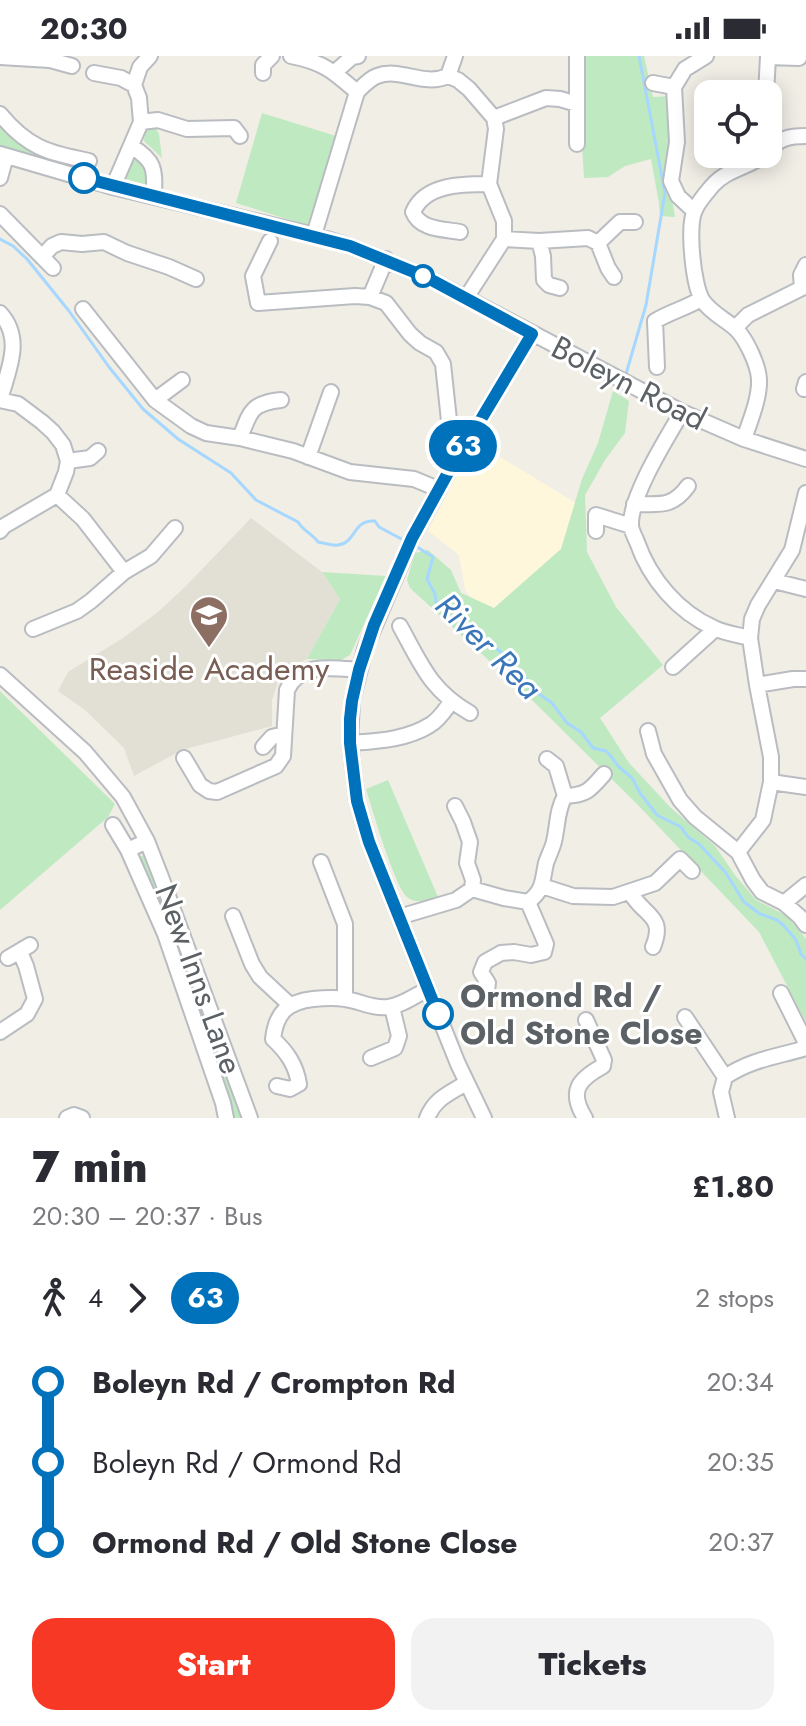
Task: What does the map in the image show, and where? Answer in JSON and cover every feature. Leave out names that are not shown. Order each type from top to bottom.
[{"type":"street","points":[[113,187],[141,122],[139,98],[134,85],[140,67],[150,56]]},
{"type":"street","points":[[263,73],[263,65],[272,56]]},
{"type":"street","points":[[291,56],[314,60],[335,72],[357,92]]},
{"type":"street","points":[[335,72],[352,57],[358,56]]},
{"type":"street","points":[[314,235],[357,92],[374,77],[385,74],[440,80],[448,76],[455,56]]},
{"type":"street","points":[[577,56],[577,144]]},
{"type":"street","points":[[694,211],[678,196],[671,181],[677,142],[674,87],[685,69],[706,56]]},
{"type":"street","points":[[0,57],[50,60],[72,66]]},
{"type":"street","points":[[765,80],[764,57],[799,58]]},
{"type":"street","points":[[94,73],[121,78],[134,85]]},
{"type":"street","points":[[448,76],[458,80],[494,118],[496,129],[489,184],[504,221],[504,239],[466,298]]},
{"type":"street","points":[[653,83],[674,87]]},
{"type":"street","points":[[494,118],[546,98],[577,104]]},
{"type":"street","points":[[0,114],[32,144],[59,155],[89,161]]},
{"type":"street","points":[[141,122],[158,120],[187,129],[234,128],[240,136]]},
{"type":"street","points":[[782,141],[790,136],[806,136]]},
{"type":"street","points":[[131,146],[147,156],[151,163],[155,177],[154,196]]},
{"type":"street","points":[[0,178],[3,155]]},
{"type":"street","name":"Boleyn Road","points":[[3,155],[113,187],[314,235],[386,259],[682,412],[744,439],[806,459]]},
{"type":"street","points":[[740,168],[724,175],[714,184],[694,211],[692,222],[693,274],[701,299],[745,340],[759,379],[754,410],[744,439]]},
{"type":"street","points":[[460,232],[425,225],[416,219],[413,212],[417,204],[443,188],[489,184]]},
{"type":"street","points":[[0,214],[48,263],[52,246],[61,242],[104,242],[196,279]]},
{"type":"street","points":[[598,243],[620,222],[635,222]]},
{"type":"street","points":[[504,239],[539,241],[588,238],[598,243],[614,277]]},
{"type":"street","points":[[270,241],[253,276],[252,305],[355,296],[386,303],[410,334],[432,348],[443,364],[450,430]]},
{"type":"street","points":[[539,241],[544,280],[560,288]]},
{"type":"street","points":[[370,297],[386,259]]},
{"type":"street","points":[[735,328],[748,315],[804,289],[801,275],[806,265]]},
{"type":"street","points":[[657,367],[655,321],[701,299]]},
{"type":"street","points":[[83,309],[155,400],[191,426],[206,433],[272,445],[350,472],[414,479],[438,489]]},
{"type":"street","points":[[0,313],[8,323],[13,348],[0,400],[18,404],[42,422],[63,445],[68,461],[57,495],[0,531]]},
{"type":"street","points":[[484,1118],[466,1083],[369,842],[357,801],[350,743],[352,701],[370,637],[412,538],[438,489],[532,334]]},
{"type":"street","points":[[155,400],[182,380]]},
{"type":"street","points":[[308,457],[331,392]]},
{"type":"street","points":[[240,438],[251,409],[264,401],[281,400]]},
{"type":"street","points":[[682,412],[634,504],[631,526],[641,555],[671,598],[715,629],[750,638]]},
{"type":"street","points":[[68,461],[90,458],[98,451]]},
{"type":"street","points":[[634,504],[661,504],[678,499],[688,486]]},
{"type":"street","points":[[738,852],[763,820],[771,782],[771,757],[750,638],[752,619],[792,550],[803,519],[806,493]]},
{"type":"street","points":[[57,495],[83,519],[124,572]]},
{"type":"street","points":[[596,531],[596,515],[631,526]]},
{"type":"street","points":[[42,630],[77,611],[124,572],[151,556],[167,530]]},
{"type":"street","points":[[774,581],[806,589]]},
{"type":"street","points":[[400,626],[433,684],[451,702],[470,713]]},
{"type":"street","points":[[673,667],[715,629]]},
{"type":"street","points":[[184,758],[204,789],[226,796],[238,781],[270,770],[283,756],[287,690],[296,676],[308,669],[359,670]]},
{"type":"street","name":"New Inns Lane","points":[[0,675],[85,752],[123,797],[147,841],[250,1118]]},
{"type":"street","points":[[757,685],[806,679]]},
{"type":"street","points":[[350,743],[383,741],[419,730],[430,725],[451,702]]},
{"type":"street","points":[[648,731],[654,754],[680,800],[695,817],[738,852],[762,892],[784,903],[806,925]]},
{"type":"street","points":[[263,747],[272,737],[284,734]]},
{"type":"street","points":[[472,889],[528,902],[537,895],[553,844],[560,804],[565,796],[556,766],[547,759]]},
{"type":"street","points":[[565,796],[589,792],[604,774]]},
{"type":"street","points":[[771,782],[806,787]]},
{"type":"street","points":[[399,917],[456,900],[472,889],[473,880],[467,863],[470,842],[455,806]]},
{"type":"street","name":"New Inns Lane","points":[[113,825],[128,850],[165,934],[226,1118]]},
{"type":"street","name":"New Inns Lane","points":[[128,850],[147,841]]},
{"type":"street","points":[[542,886],[573,896],[613,897],[655,883],[680,859],[692,871]]},
{"type":"street","points":[[321,862],[345,924],[345,999]]},
{"type":"street","points":[[784,903],[806,885]]},
{"type":"street","points":[[630,892],[658,926],[653,947]]},
{"type":"street","points":[[476,998],[487,990],[488,983],[481,972],[485,962],[501,953],[531,955],[544,952],[546,944],[528,902]]},
{"type":"street","points":[[233,916],[260,977],[290,1005]]},
{"type":"street","points":[[0,1032],[27,1014],[35,999],[19,952]]},
{"type":"street","points":[[277,1086],[290,1089],[299,1084],[293,1063],[273,1039],[281,1012],[290,1005],[300,1000],[325,998],[345,999],[374,1008],[392,1007],[428,989]]},
{"type":"street","points":[[727,1118],[721,1092],[725,1077],[762,1058],[777,1057],[806,1046],[781,993]]},
{"type":"street","points":[[371,1058],[395,1048],[399,1036],[392,1007]]},
{"type":"street","points":[[578,1116],[577,1091],[580,1082],[603,1066],[604,1060],[586,1020]]},
{"type":"street","points":[[693,1020],[725,1077]]},
{"type":"street","points":[[427,1118],[441,1098],[466,1083]]},
{"type":"street","points":[[67,1118],[74,1115],[82,1118]]},
{"type":"shaded area","points":[[474,441],[576,503],[561,549],[494,608],[472,598],[465,590],[459,555],[428,531]]},
{"type":"shaded area","name":"Reaside Academy","points":[[251,518],[322,572],[340,599],[307,659],[281,673],[272,700],[272,726],[182,750],[134,776],[124,748],[85,710],[58,691],[68,672],[158,612]]},
{"type":"green space","points":[[579,56],[644,56],[653,97],[671,96],[669,181],[675,217],[660,216],[651,159],[625,166],[608,177],[584,178]]},
{"type":"green space","points":[[262,113],[336,136],[309,226],[236,203]]},
{"type":"green space","points":[[0,125],[47,154],[100,171],[66,168],[0,147]]},
{"type":"green space","points":[[154,125],[159,134],[162,158],[144,141],[145,131]]},
{"type":"green space","points":[[134,156],[145,160],[149,187],[125,179],[127,159]]},
{"type":"green space","points":[[613,391],[629,401],[625,433],[585,495],[587,552],[616,607],[663,665],[600,718],[629,763],[671,808],[715,846],[756,900],[787,916],[806,939],[806,1022],[759,932],[636,803],[532,700],[410,588],[407,580],[415,553],[428,550],[451,570],[461,593],[494,608],[561,549]]},
{"type":"green space","points":[[322,572],[386,576],[350,655],[341,660],[307,659],[340,599]]},
{"type":"green space","points":[[0,691],[115,804],[108,817],[0,910]]},
{"type":"green space","points":[[388,780],[438,897],[414,901],[407,897],[396,879],[366,789]]},
{"type":"green space","points":[[144,855],[148,858],[245,1118],[230,1118],[136,859]]},
{"type":"waterway","points":[[626,374],[646,305],[665,193],[639,56]]},
{"type":"waterway","name":"River Rea","points":[[0,239],[27,259],[143,409],[178,439],[231,473],[256,500],[298,522],[318,542],[344,543],[368,521],[375,521],[379,527],[407,542]]},
{"type":"waterway","name":"River Rea","points":[[414,545],[433,557],[427,579],[436,602],[458,613],[463,623],[475,629],[480,638],[501,652],[535,691],[552,703],[593,748],[606,751],[632,778],[657,815],[681,827],[688,837],[699,844],[726,873],[744,902],[784,926],[806,959]]},
{"type":"bus line","name":"63","points":[[84,178],[350,246],[426,277],[532,334],[466,440],[412,538],[365,649],[352,701],[351,764],[357,801],[369,842],[438,1014]]},
{"type":"place","name":"Reaside Academy","points":[[209,649]]},
{"type":"place","name":"Ormond Rd / Old Stone Close","points":[[438,1014]]}]
